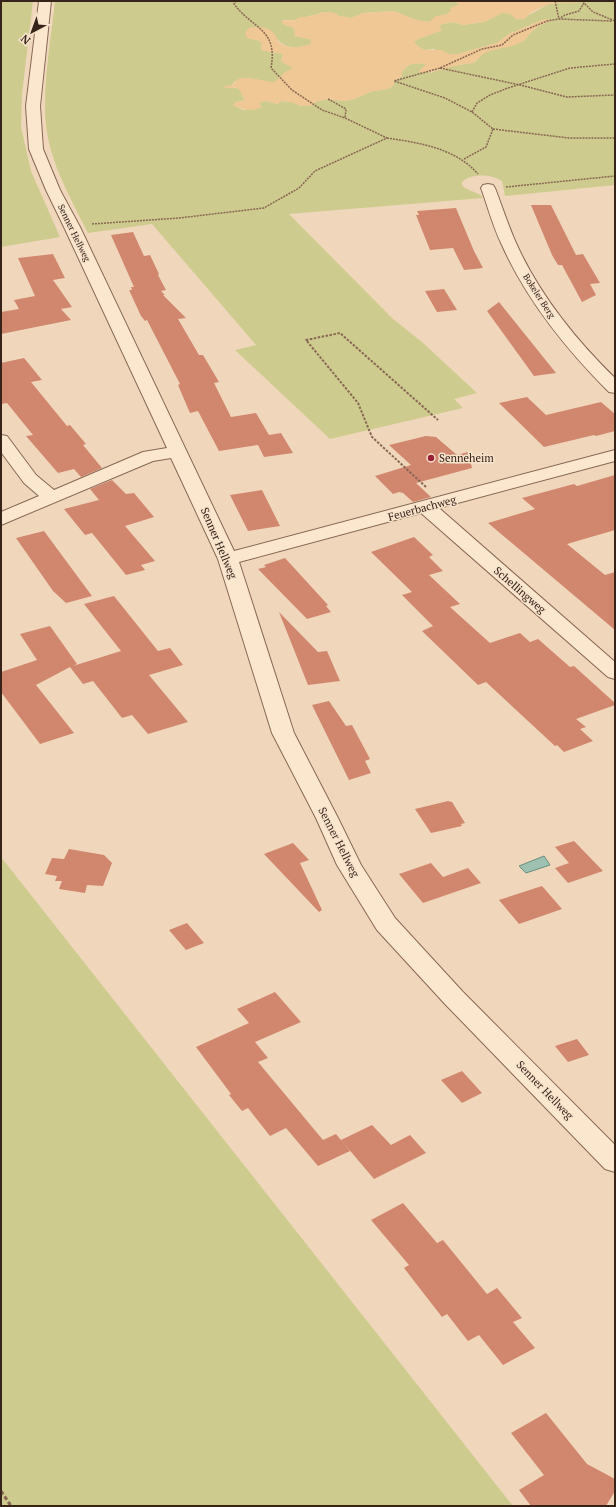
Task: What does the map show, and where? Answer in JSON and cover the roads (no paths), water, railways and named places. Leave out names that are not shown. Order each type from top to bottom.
[{"type":"street","name":"Senner Hellweg","points":[[45,1],[33,106],[36,149],[53,190],[72,226],[228,559],[283,733],[327,818],[349,865],[386,924],[454,998],[615,1162]]},
{"type":"street","name":"Bokeler Berg","points":[[488,188],[512,251],[544,305],[564,333],[615,388]]},
{"type":"street","points":[[1,440],[30,479],[51,498]]},
{"type":"street","points":[[1,519],[149,456],[178,451]]},
{"type":"street","name":"Feuerbachweg","points":[[228,559],[615,455]]},
{"type":"street","name":"Schellingweg","points":[[434,504],[615,673]]},
{"type":"place","name":"Senneheim","points":[[431,458]]}]
